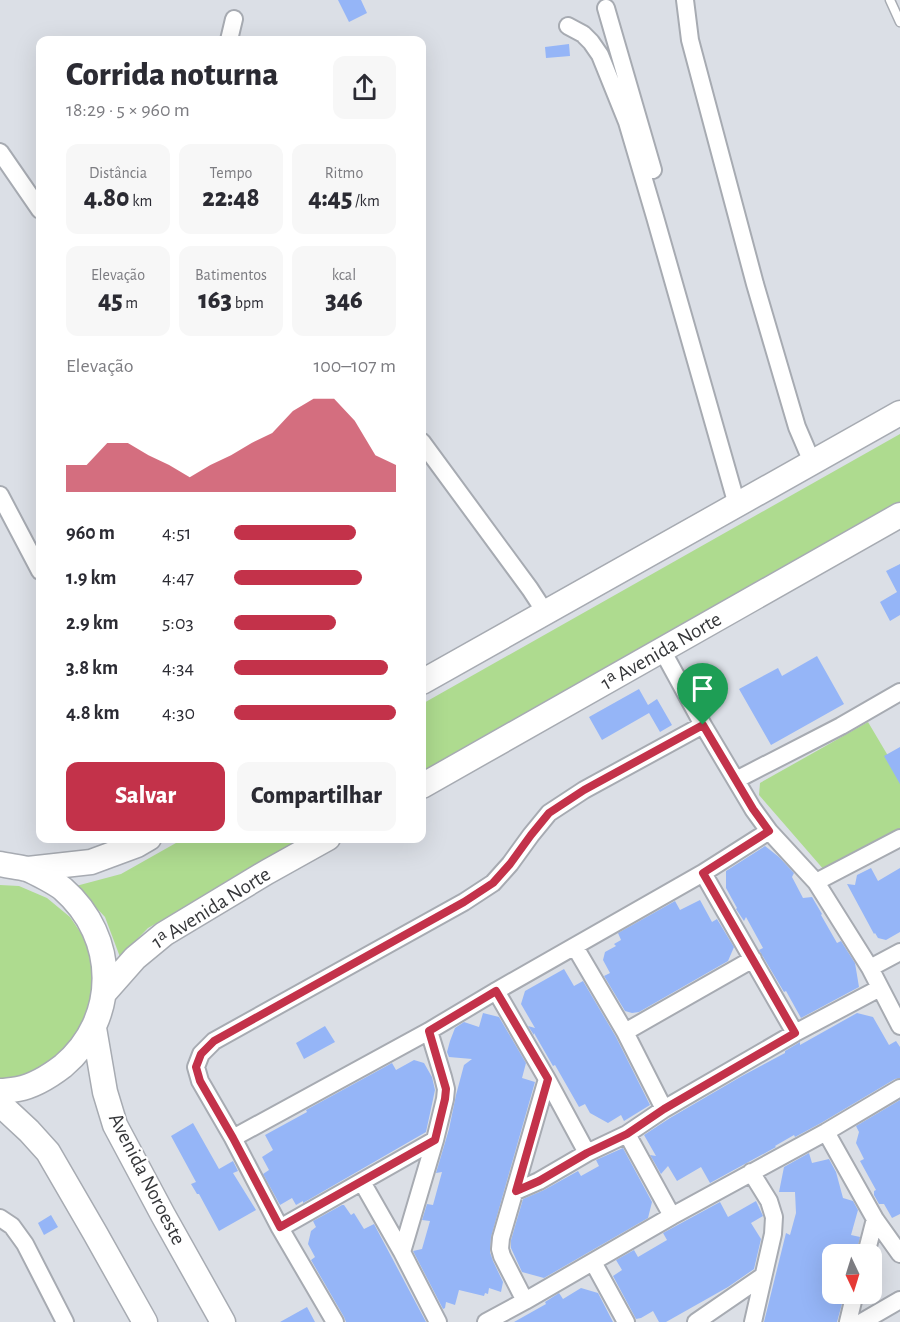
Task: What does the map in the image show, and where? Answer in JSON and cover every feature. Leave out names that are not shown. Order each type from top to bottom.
[{"type":"main road","points":[[426,680],[900,412]]},
{"type":"main road","name":"1ᵃ Avenida Norte","points":[[426,784],[900,515]]},
{"type":"main road","points":[[0,864],[28,869],[91,862],[140,843]]},
{"type":"main road","name":"1ᵃ Avenida Norte","points":[[105,992],[135,958],[164,934],[319,843]]},
{"type":"main road","points":[[0,1092],[20,1089],[51,1076],[76,1055],[94,1028],[105,992],[103,953],[88,917],[62,888],[28,869]]},
{"type":"main road","name":"Avenida Noroeste","points":[[94,1028],[105,1092],[115,1125],[223,1322]]},
{"type":"main road","points":[[0,1104],[48,1152],[145,1322]]},
{"type":"street","points":[[685,0],[690,40],[755,284],[797,427],[812,462]]},
{"type":"street","points":[[606,8],[722,413],[740,503]]},
{"type":"street","points":[[230,36],[234,19]]},
{"type":"street","points":[[568,26],[583,34],[600,56],[627,122],[740,503]]},
{"type":"street","points":[[0,152],[36,204]]},
{"type":"street","points":[[426,447],[545,612]]},
{"type":"street","points":[[0,495],[36,563]]},
{"type":"street","points":[[662,650],[736,780],[769,831],[816,882],[870,968],[900,1026]]},
{"type":"street","points":[[736,780],[841,726],[900,692]]},
{"type":"street","points":[[335,1322],[200,1081],[196,1067],[201,1054],[214,1041],[464,902],[493,883],[549,813],[584,790],[703,725]]},
{"type":"street","points":[[233,1138],[429,1031],[703,873],[769,831]]},
{"type":"street","points":[[816,882],[900,838]]},
{"type":"street","points":[[703,873],[795,1033]]},
{"type":"street","points":[[575,947],[625,1032],[664,1109]]},
{"type":"street","points":[[870,968],[900,952]]},
{"type":"street","points":[[625,1032],[753,959]]},
{"type":"street","points":[[516,1191],[627,1134],[664,1109],[795,1033],[880,988]]},
{"type":"street","points":[[496,991],[548,1079],[587,1153]]},
{"type":"street","points":[[402,1252],[445,1099],[446,1089],[429,1031]]},
{"type":"street","points":[[525,1301],[502,1256],[501,1238],[548,1079]]},
{"type":"street","points":[[486,1322],[826,1132],[900,1088]]},
{"type":"street","points":[[826,1132],[875,1219],[900,1254]]},
{"type":"street","points":[[627,1134],[672,1216]]},
{"type":"street","points":[[280,1227],[435,1140]]},
{"type":"street","points":[[751,1172],[769,1201],[774,1217],[773,1234],[753,1322]]},
{"type":"street","points":[[362,1182],[438,1322]]},
{"type":"street","points":[[0,1218],[12,1226],[25,1244],[65,1322]]},
{"type":"street","points":[[869,1244],[875,1219]]},
{"type":"street","points":[[593,1262],[626,1322]]},
{"type":"street","points":[[696,1322],[763,1276]]},
{"type":"street","points":[[862,1322],[900,1300]]},
{"type":"street","points":[[848,1322],[852,1304]]},
{"type":"lane","points":[[890,0],[900,22]]},
{"type":"green space","points":[[900,434],[900,505],[426,772],[426,702]]},
{"type":"green space","points":[[868,722],[900,776],[900,829],[825,871],[759,795],[760,783]]},
{"type":"green space","points":[[176,843],[300,843],[148,928],[120,957],[105,917],[76,886],[121,874]]},
{"type":"green space","points":[[0,885],[19,886],[47,898],[70,917],[87,942],[95,971],[85,1030],[44,1072],[0,1084]]},
{"type":"building","points":[[338,0],[361,0],[367,13],[349,22]]},
{"type":"building","points":[[569,44],[570,56],[546,58],[545,47]]},
{"type":"building","points":[[900,564],[900,615],[890,621],[880,602],[897,592],[886,571]]},
{"type":"building","points":[[817,656],[844,704],[771,745],[739,689],[778,668],[782,676]]},
{"type":"building","points":[[639,689],[648,705],[657,699],[672,725],[660,732],[649,713],[602,740],[589,717]]},
{"type":"building","points":[[900,747],[900,784],[884,756]]},
{"type":"building","points":[[765,846],[794,873],[792,877],[803,898],[812,897],[837,943],[841,941],[855,963],[859,987],[801,1018],[759,950],[763,948],[746,917],[744,921],[726,888],[726,871]]},
{"type":"building","points":[[871,868],[878,881],[900,868],[900,932],[886,940],[874,934],[847,884],[855,885],[857,875]]},
{"type":"building","points":[[700,900],[712,922],[717,919],[734,947],[728,961],[639,1012],[625,1011],[604,976],[610,973],[603,960],[605,952],[621,940],[618,933],[675,901],[680,910]]},
{"type":"building","points":[[564,969],[574,986],[583,981],[616,1037],[650,1105],[624,1121],[621,1115],[608,1123],[590,1113],[585,1104],[579,1107],[555,1065],[553,1066],[528,1026],[535,1028],[521,1004],[525,991]]},
{"type":"building","points":[[483,1013],[499,1017],[526,1063],[522,1078],[535,1082],[491,1237],[490,1252],[503,1282],[501,1292],[489,1288],[488,1294],[485,1293],[484,1296],[459,1290],[455,1305],[446,1302],[443,1309],[413,1251],[422,1249],[430,1221],[422,1220],[427,1204],[433,1205],[442,1172],[436,1173],[464,1065],[472,1059],[449,1057],[447,1052],[450,1041],[455,1028],[464,1022],[479,1027]]},
{"type":"building","points":[[857,1013],[873,1017],[889,1045],[896,1041],[900,1047],[900,1078],[710,1183],[701,1167],[677,1181],[668,1166],[661,1174],[650,1155],[656,1156],[644,1135],[800,1042],[800,1045]]},
{"type":"building","points":[[325,1026],[335,1042],[304,1059],[296,1043]]},
{"type":"building","points":[[414,1060],[424,1063],[432,1077],[435,1090],[426,1132],[303,1203],[303,1201],[296,1205],[292,1198],[280,1205],[263,1174],[269,1170],[262,1157],[273,1150],[265,1135],[392,1063],[396,1070]]},
{"type":"building","points":[[900,1100],[900,1214],[892,1218],[884,1204],[879,1204],[874,1195],[876,1190],[860,1161],[864,1159],[856,1143],[859,1132],[856,1126]]},
{"type":"building","points":[[193,1123],[219,1169],[233,1161],[238,1171],[233,1173],[256,1210],[219,1231],[191,1184],[196,1182],[171,1136]]},
{"type":"building","points":[[623,1148],[652,1202],[648,1218],[544,1278],[522,1272],[511,1248],[511,1240],[523,1199],[578,1171],[581,1176],[599,1166],[596,1160]]},
{"type":"building","points":[[809,1153],[812,1163],[829,1159],[836,1172],[843,1198],[853,1201],[858,1210],[851,1235],[860,1237],[858,1244],[822,1244],[822,1304],[842,1304],[837,1322],[764,1322],[786,1233],[790,1235],[796,1213],[795,1192],[779,1192],[784,1167]]},
{"type":"building","points":[[756,1201],[763,1216],[751,1223],[761,1239],[754,1269],[728,1287],[666,1322],[659,1322],[653,1311],[636,1319],[613,1276],[622,1270],[616,1260],[634,1250],[638,1257],[667,1240],[663,1233],[720,1202],[728,1217]]},
{"type":"building","points":[[342,1205],[351,1215],[354,1213],[364,1229],[374,1224],[426,1322],[346,1322],[311,1260],[315,1257],[308,1244],[311,1231],[316,1227],[313,1221]]},
{"type":"building","points":[[51,1215],[58,1227],[44,1235],[38,1223]]},
{"type":"building","points":[[581,1288],[598,1293],[613,1322],[514,1322],[546,1304],[545,1302],[559,1293],[563,1299]]},
{"type":"building","points":[[307,1307],[315,1322],[280,1322]]},
{"type":"route","points":[[703,725],[753,809],[769,831],[703,873],[795,1033],[664,1109],[627,1134],[516,1191],[548,1079],[496,991],[429,1031],[446,1089],[435,1140],[280,1227],[200,1081],[196,1067],[201,1054],[214,1041],[353,965],[493,883],[549,813],[584,790],[703,725]]}]
